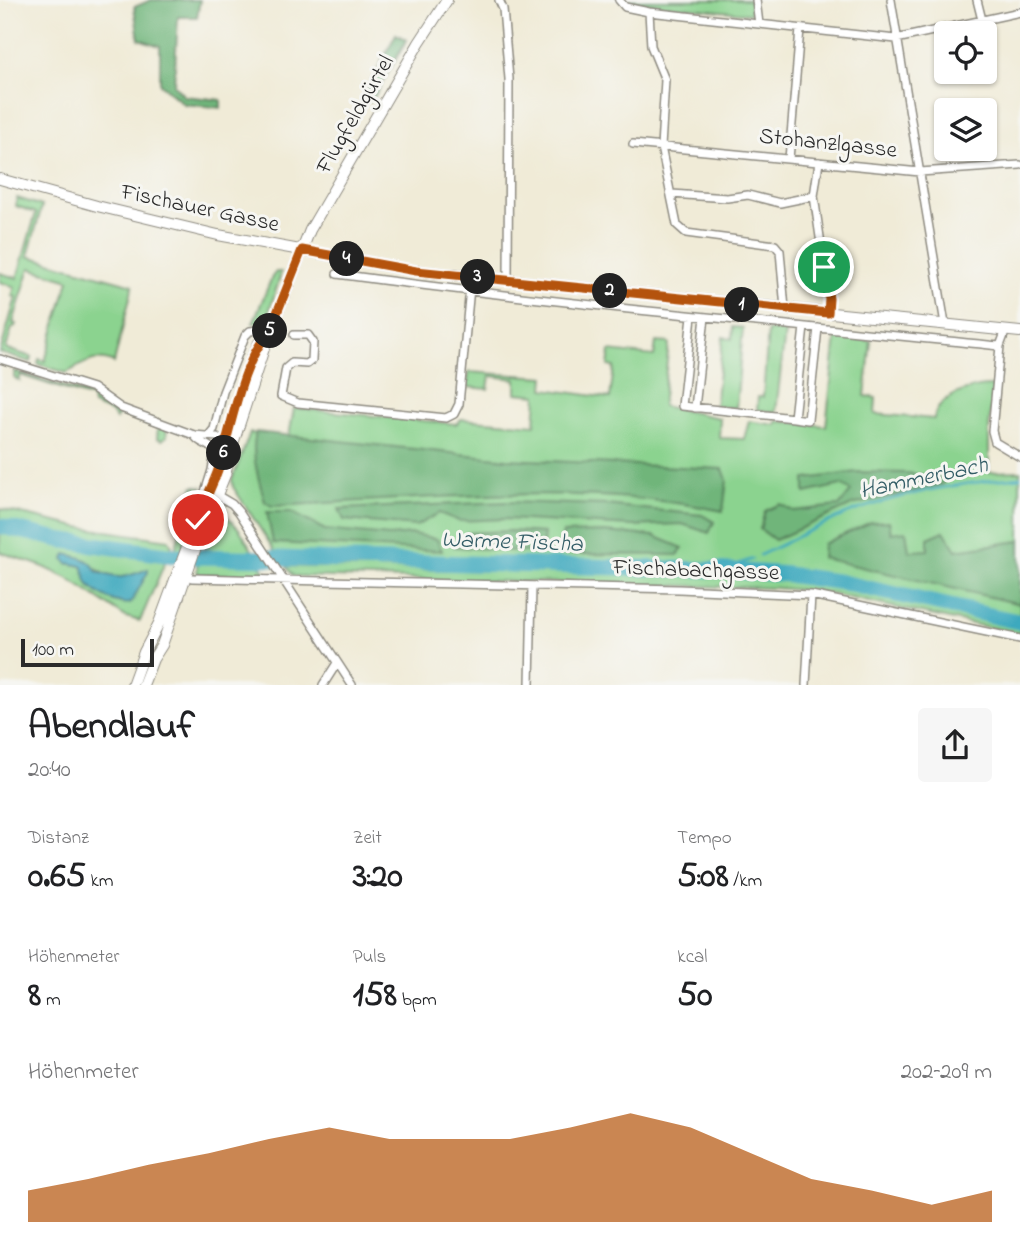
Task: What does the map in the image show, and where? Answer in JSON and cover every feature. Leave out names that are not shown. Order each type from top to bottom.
[{"type":"main road","name":"Flugfeldgürtel","points":[[269,333],[310,230],[447,0]]},
{"type":"main road","name":"Fischauer Gasse","points":[[0,179],[157,222],[416,271],[1020,332]]},
{"type":"main road","points":[[228,447],[229,431],[250,363],[259,343],[269,333]]},
{"type":"main road","points":[[143,685],[168,629],[192,547],[214,493],[269,333]]},
{"type":"main road","points":[[192,547],[201,509],[214,493]]},
{"type":"main road","points":[[132,685],[186,565]]},
{"type":"street","points":[[499,0],[503,9],[509,79],[508,280]]},
{"type":"street","points":[[618,0],[625,7],[649,12],[896,38],[1020,12]]},
{"type":"street","points":[[756,0],[759,24]]},
{"type":"street","points":[[891,0],[945,324]]},
{"type":"street","points":[[978,0],[982,20]]},
{"type":"street","points":[[649,12],[652,46],[666,80],[661,147],[677,225],[686,233],[775,245],[780,251],[785,309]]},
{"type":"street","points":[[789,159],[800,29]]},
{"type":"street","name":"Stohanzlgasse","points":[[633,144],[920,172],[1020,165]]},
{"type":"street","points":[[819,162],[814,196],[829,299],[828,313]]},
{"type":"street","points":[[672,194],[727,198],[748,195],[780,203],[814,196]]},
{"type":"street","points":[[337,274],[470,292],[1000,346]]},
{"type":"street","points":[[294,335],[308,335],[313,342],[312,360],[307,365],[292,363],[286,368],[281,396],[298,403],[446,418],[454,414],[459,404],[471,277]]},
{"type":"street","points":[[692,316],[682,406],[808,420],[818,328]]},
{"type":"street","points":[[695,408],[705,317]]},
{"type":"street","points":[[794,418],[804,327]]},
{"type":"street","points":[[1006,330],[1000,346],[992,431],[995,442],[1020,457]]},
{"type":"street","points":[[213,436],[222,393],[245,336],[250,331],[269,333]]},
{"type":"street","points":[[0,359],[93,388],[121,408],[194,435],[213,436],[229,431]]},
{"type":"street","points":[[194,435],[197,441],[215,452],[201,509]]},
{"type":"street","points":[[213,436],[228,447]]},
{"type":"street","points":[[214,493],[232,504],[239,512],[352,685]]},
{"type":"street","name":"Fischabachgasse","points":[[192,578],[811,595],[1020,639]]},
{"type":"street","points":[[530,685],[532,586]]},
{"type":"street","points":[[806,685],[811,595]]},
{"type":"street","points":[[323,685],[337,663]]},
{"type":"green space","points":[[151,0],[200,0],[197,17],[178,17],[174,85],[184,96],[221,100],[221,108],[184,104],[160,84],[160,46],[139,39],[134,7]]},
{"type":"green space","points":[[630,0],[750,0],[751,14],[633,2]]},
{"type":"green space","points":[[396,34],[407,40],[371,102],[365,93]]},
{"type":"green space","points":[[17,198],[42,206],[28,256],[133,285],[114,363],[95,360],[66,373],[38,364],[39,359],[45,361],[69,280],[30,268],[13,323],[16,324],[12,328],[6,349],[32,357],[31,362],[0,353],[16,297],[12,296],[15,287],[0,282],[0,273],[17,278],[36,213],[16,206]]},
{"type":"green space","points":[[276,272],[281,272],[268,315],[261,323],[253,323],[272,277]]},
{"type":"green space","points":[[733,327],[743,328],[736,408],[715,406],[723,337],[732,339]]},
{"type":"green space","points":[[768,330],[785,332],[776,412],[757,410],[758,397],[763,397]]},
{"type":"green space","points":[[836,337],[871,341],[865,396],[876,398],[875,414],[934,419],[942,404],[949,398],[966,390],[993,386],[989,472],[1020,471],[1020,618],[840,580],[752,567],[278,556],[233,487],[232,480],[250,433],[289,436],[294,408],[456,424],[461,419],[535,425],[537,395],[516,393],[516,379],[490,376],[488,389],[467,387],[469,372],[545,377],[544,389],[610,398],[614,367],[608,366],[610,351],[654,356],[656,342],[669,343],[662,406],[720,418],[719,438],[744,439],[749,421],[776,425],[777,421],[826,426]]},
{"type":"green space","points":[[14,371],[97,397],[120,413],[166,428],[167,436],[162,440],[157,438],[158,427],[119,414],[116,419],[112,413],[93,405],[92,398],[20,375],[20,381],[14,378]]},
{"type":"green space","points":[[256,432],[507,459],[723,469],[727,480],[723,511],[668,502],[555,494],[272,506],[265,502],[258,476],[254,449]]},
{"type":"green space","points":[[857,472],[906,473],[947,478],[943,484],[852,505],[775,540],[760,529],[765,511],[780,504],[793,511],[839,506],[851,491],[841,485],[805,493],[805,479]]},
{"type":"green space","points":[[194,486],[202,487],[182,554],[174,553]]},
{"type":"green space","points":[[506,502],[606,505],[702,515],[714,522],[709,533],[682,524],[633,526],[505,519],[459,521],[439,513],[416,526],[344,520],[339,509]]},
{"type":"green space","points":[[0,509],[78,527],[169,540],[172,546],[140,621],[126,617],[67,578],[0,552]],"holes":[[[85,559],[105,574],[119,578],[142,572],[123,604],[90,587],[82,566],[67,563]]]},
{"type":"green space","points":[[267,512],[291,512],[325,530],[389,536],[413,534],[437,539],[442,551],[273,543]]},
{"type":"green space","points":[[228,517],[240,530],[267,575],[198,574],[198,560],[211,540],[218,519]]},
{"type":"green space","points":[[889,521],[891,533],[906,531],[909,551],[928,550],[928,538],[944,531],[956,550],[1020,541],[1020,604],[822,558],[823,544],[871,522]]},
{"type":"green space","points":[[604,532],[654,536],[683,548],[678,555],[558,554],[563,533]]},
{"type":"green space","points":[[466,533],[544,533],[542,553],[455,547]]},
{"type":"green space","points":[[278,556],[752,567],[840,580],[1020,618],[1020,625],[840,587],[775,577],[286,566]]},
{"type":"green space","points":[[286,566],[775,577],[840,587],[1020,625],[1020,634],[817,591],[293,576]]},
{"type":"water","points":[[66,554],[84,559],[91,563],[96,571],[111,576],[128,576],[148,569],[148,572],[131,603],[121,603],[109,599],[90,586],[82,566],[67,563],[64,559]]},
{"type":"waterway","name":"Hammerbach","points":[[760,555],[837,518],[880,502],[951,486],[1020,477]]},
{"type":"waterway","name":"Warme Fischa","points":[[0,526],[61,540],[177,556],[720,570],[783,574],[840,582],[1020,622]]},
{"type":"waterway","name":"Hammerbach","points":[[720,570],[753,559]]},
{"type":"route","points":[[198,520],[218,469],[250,363],[259,343],[269,333],[302,250],[416,271],[828,313],[829,299],[824,267]]}]
